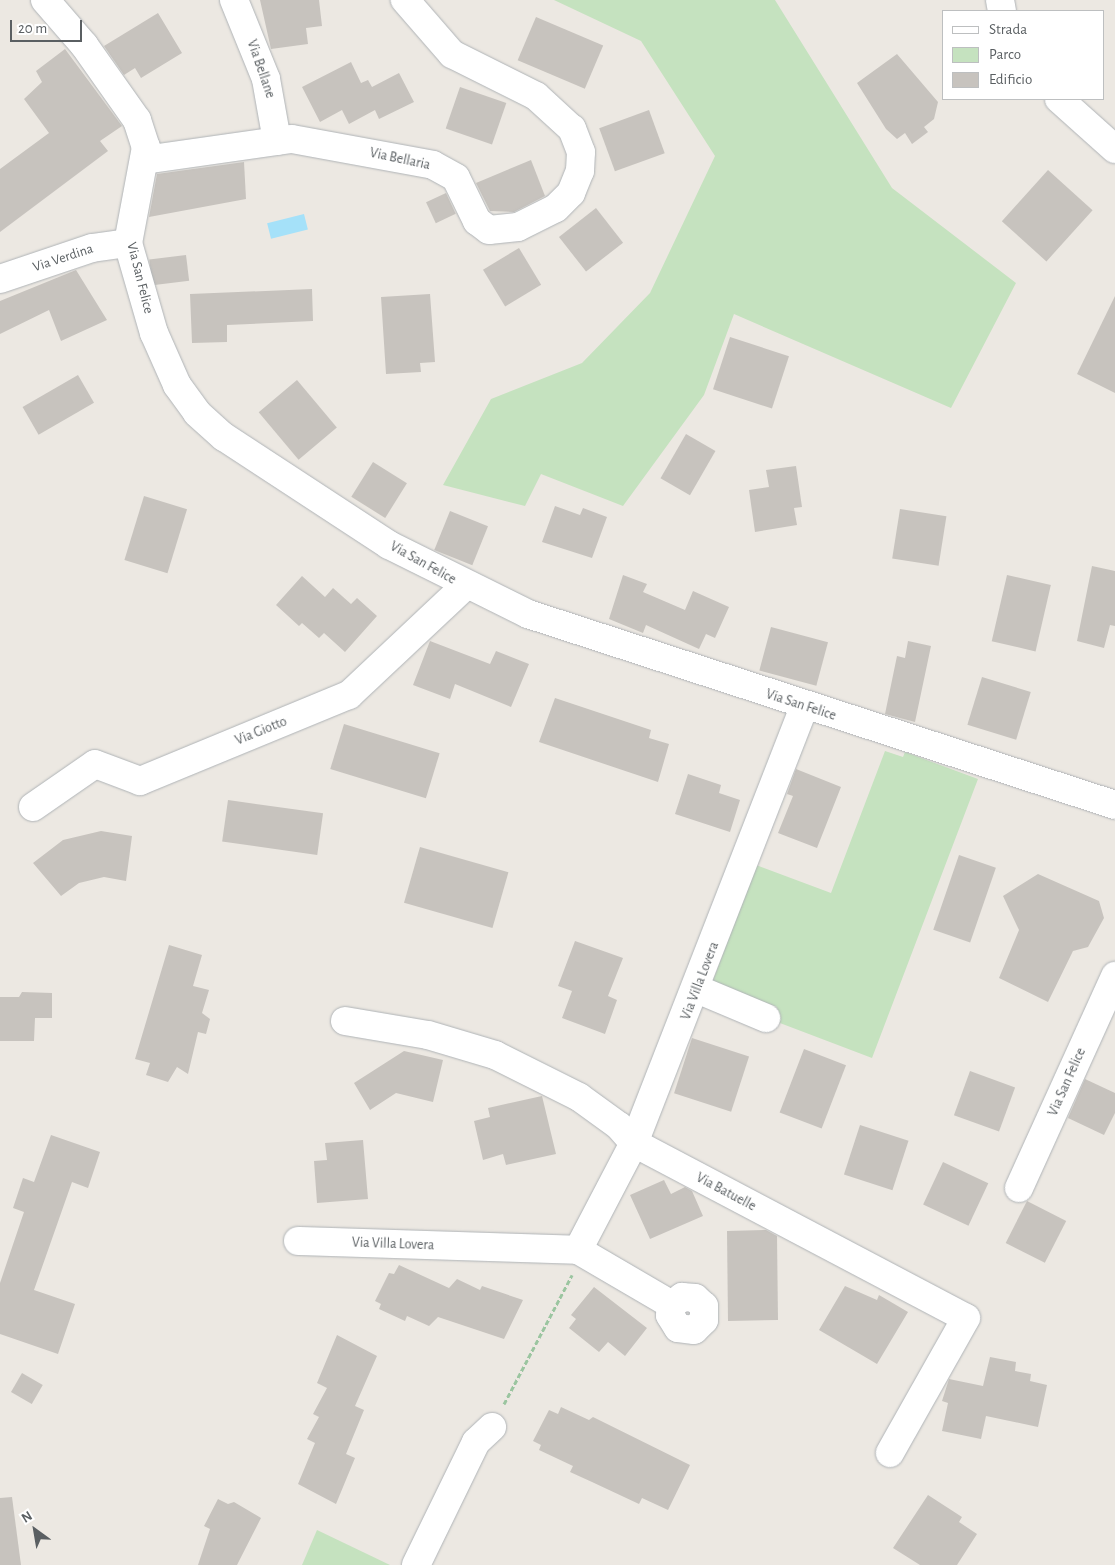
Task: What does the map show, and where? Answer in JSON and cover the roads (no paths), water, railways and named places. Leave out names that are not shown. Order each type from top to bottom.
[{"type":"street","name":"Via San Felice","points":[[45,0],[84,45],[137,120],[146,147],[128,243],[154,333],[177,384],[197,413],[237,446],[389,545],[465,586],[537,617],[804,706],[1115,805]]},
{"type":"street","name":"Via Bellane","points":[[234,0],[266,79],[277,141]]},
{"type":"street","name":"Via Bellaria","points":[[144,160],[277,141],[328,144],[433,164],[456,178],[477,221],[488,230],[534,221],[571,193],[580,171],[581,152],[572,129],[536,96],[452,54],[405,0]]},
{"type":"street","points":[[1060,100],[1115,149]]},
{"type":"street","name":"Via Verdina","points":[[0,279],[92,248],[128,243]]},
{"type":"street","name":"Via Giotto","points":[[33,807],[95,764],[140,781],[349,695],[465,586]]},
{"type":"street","name":"Via Villa Lovera","points":[[578,1250],[634,1143],[698,989],[804,706]]},
{"type":"street","name":"Via San Felice","points":[[1019,1188],[1115,976]]},
{"type":"street","points":[[698,989],[766,1018]]},
{"type":"street","name":"Via Batuelle","points":[[345,1021],[428,1035],[495,1055],[580,1097],[619,1126],[634,1143],[966,1318],[890,1453]]},
{"type":"street","name":"Via Villa Lovera","points":[[298,1241],[578,1250],[672,1306]]},
{"type":"street","points":[[416,1565],[476,1442],[492,1427]]},
{"type":"water","points":[[304,214],[308,230],[271,239],[267,223]]}]
